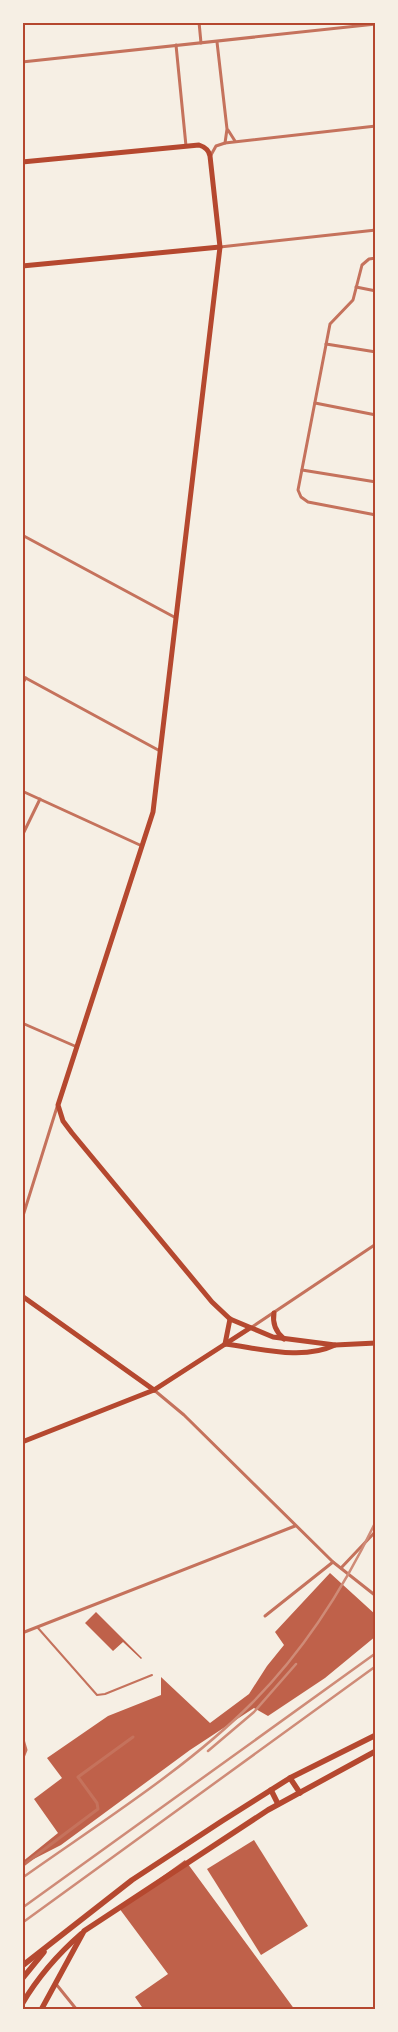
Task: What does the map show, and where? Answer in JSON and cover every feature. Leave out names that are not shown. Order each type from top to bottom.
[{"type":"main road","points":[[22,162],[199,145],[207,148],[210,156],[220,247],[153,812],[58,1105],[63,1121],[78,1140],[199,1286],[230,1319],[284,1339],[335,1345],[376,1343]]},
{"type":"main road","points":[[22,267],[220,247]]},
{"type":"main road","points":[[22,1296],[154,1390]]},
{"type":"main road","points":[[274,1313],[274,1324],[279,1335],[284,1339]]},
{"type":"main road","points":[[225,1344],[230,1319]]},
{"type":"main road","points":[[22,1442],[154,1390],[250,1328]]},
{"type":"main road","points":[[225,1344],[282,1352],[320,1350],[335,1345]]},
{"type":"main road","points":[[22,1966],[132,1880],[290,1778],[376,1735]]},
{"type":"main road","points":[[22,2004],[40,1976],[84,1930],[278,1804],[376,1751]]},
{"type":"main road","points":[[290,1778],[300,1793]]},
{"type":"main road","points":[[271,1790],[278,1804]]},
{"type":"main road","points":[[41,2010],[84,1930]]},
{"type":"main road","points":[[22,1979],[52,1942]]},
{"type":"street","points":[[199,22],[201,43]]},
{"type":"street","points":[[22,62],[376,24]]},
{"type":"street","points":[[217,42],[227,129],[225,142]]},
{"type":"street","points":[[176,45],[186,146]]},
{"type":"street","points":[[210,156],[216,146],[225,142],[376,126]]},
{"type":"street","points":[[227,129],[236,142]]},
{"type":"street","points":[[220,247],[376,230]]},
{"type":"street","points":[[376,258],[369,259],[362,265],[350,304],[330,324],[299,493],[304,500],[375,515],[376,507]]},
{"type":"street","points":[[356,287],[376,291]]},
{"type":"street","points":[[326,344],[376,352]]},
{"type":"street","points":[[315,403],[376,415]]},
{"type":"street","points":[[302,470],[376,482]]},
{"type":"street","points":[[22,535],[176,618]]},
{"type":"street","points":[[22,684],[24,677],[161,751]]},
{"type":"street","points":[[22,792],[142,846]]},
{"type":"street","points":[[22,836],[40,799]]},
{"type":"street","points":[[22,1023],[78,1047]]},
{"type":"street","points":[[22,1219],[58,1105]]},
{"type":"street","points":[[250,1328],[376,1244]]},
{"type":"street","points":[[154,1390],[184,1415],[333,1562],[376,1596]]},
{"type":"street","points":[[22,1634],[295,1526]]},
{"type":"street","points":[[341,1568],[376,1531]]},
{"type":"street","points":[[265,1616],[333,1562]]},
{"type":"street","points":[[22,1866],[98,1809],[97,1803],[78,1777],[133,1737]]},
{"type":"street","points":[[22,1760],[26,1750],[23,1738]]},
{"type":"street","points":[[55,1984],[77,2010]]},
{"type":"lane","points":[[38,1628],[97,1695],[105,1694],[152,1675]]},
{"type":"building","points":[[330,1573],[376,1615],[376,1636],[325,1678],[268,1716],[254,1708],[190,1750],[61,1845],[22,1865],[22,1862],[58,1833],[34,1799],[62,1778],[47,1758],[108,1716],[161,1695],[161,1677],[210,1723],[249,1694],[267,1666],[284,1645],[275,1632]]},
{"type":"building","points":[[96,1612],[141,1659],[123,1642],[113,1651],[85,1623]]},
{"type":"building","points":[[254,1840],[308,1926],[261,1955],[207,1869]]},
{"type":"building","points":[[185,1860],[295,2010],[144,2010],[135,1997],[168,1974],[119,1908]]},
{"type":"railway","points":[[22,1878],[170,1773],[226,1728],[251,1704],[288,1662],[321,1618],[364,1546],[376,1521]]},
{"type":"railway","points":[[22,1908],[376,1653]]},
{"type":"railway","points":[[208,1751],[254,1712],[296,1664]]},
{"type":"railway","points":[[22,1923],[376,1666]]}]
